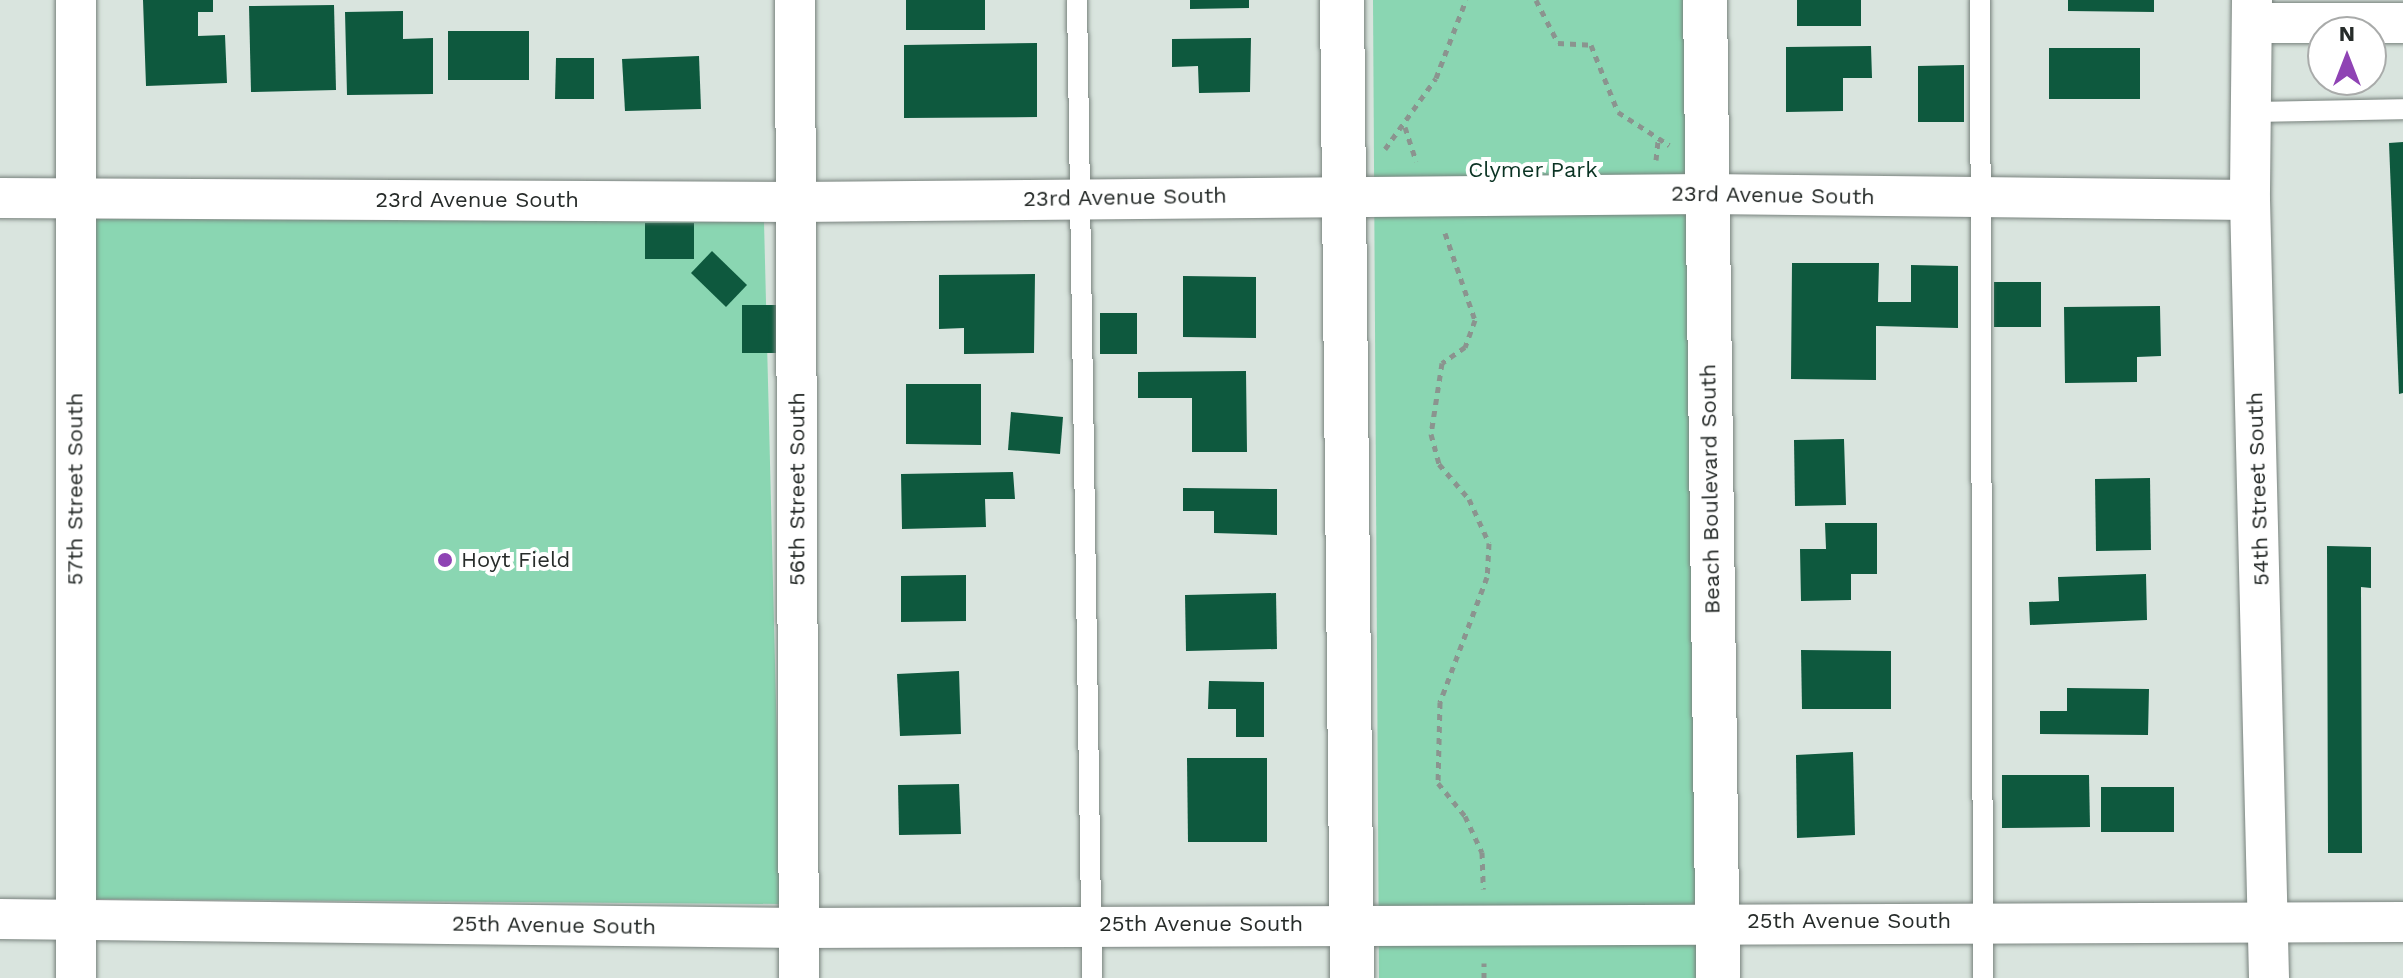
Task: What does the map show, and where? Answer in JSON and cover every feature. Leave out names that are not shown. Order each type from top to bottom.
[{"type":"street","name":"57th Street South","points":[[76,0],[76,978]]},
{"type":"street","name":"56th Street South","points":[[795,0],[799,978]]},
{"type":"street","points":[[1342,0],[1352,978]]},
{"type":"street","name":"Beach Boulevard South","points":[[1705,0],[1718,978]]},
{"type":"street","points":[[2252,11],[2403,23]]},
{"type":"street","name":"54th Street South","points":[[2252,11],[2250,200],[2269,978]]},
{"type":"street","name":"23rd Avenue South","points":[[0,198],[796,202],[1078,198],[1342,178],[1431,194],[1705,176],[1981,197],[2250,200]]},
{"type":"street","name":"25th Avenue South","points":[[0,919],[799,928],[1717,920],[2403,922]]},
{"type":"lane","points":[[1077,0],[1092,978]]},
{"type":"lane","points":[[1980,0],[1983,978]]},
{"type":"lane","points":[[2251,112],[2403,109]]},
{"type":"path","points":[[1342,178],[1384,150],[1405,127],[1436,78],[1461,25],[1466,0]]},
{"type":"path","points":[[1536,0],[1558,43],[1591,45],[1618,112],[1705,176]]},
{"type":"path","points":[[1405,127],[1475,320],[1465,347],[1442,363],[1431,434],[1439,464],[1469,499],[1489,543],[1487,577],[1440,702],[1438,783],[1465,816],[1482,852],[1484,978]]},
{"type":"green space","name":"Clymer Park","points":[[1373,0],[1691,0],[1697,978],[1379,978]]},
{"type":"green space","name":"Hoyt Field","points":[[94,219],[764,222],[781,904],[93,899]]},
{"type":"building","points":[[143,0],[213,0],[213,12],[198,12],[198,36],[225,35],[227,83],[146,86]]},
{"type":"building","points":[[906,0],[985,0],[985,30],[906,30]]},
{"type":"building","points":[[1190,0],[1249,0],[1249,8],[1190,9]]},
{"type":"building","points":[[1797,0],[1861,0],[1861,26],[1797,26]]},
{"type":"building","points":[[2068,0],[2154,0],[2154,12],[2068,11]]},
{"type":"building","points":[[334,5],[336,90],[251,92],[249,6]]},
{"type":"building","points":[[403,11],[403,39],[433,38],[433,94],[347,95],[345,12]]},
{"type":"building","points":[[448,31],[529,31],[529,80],[448,80]]},
{"type":"building","points":[[1251,38],[1250,92],[1199,93],[1198,66],[1172,67],[1172,39]]},
{"type":"building","points":[[1037,43],[1037,117],[904,118],[904,45]]},
{"type":"building","points":[[1871,46],[1872,78],[1843,78],[1843,111],[1786,112],[1786,47]]},
{"type":"building","points":[[2049,48],[2140,48],[2140,99],[2049,99]]},
{"type":"building","points":[[699,56],[701,109],[625,111],[622,59]]},
{"type":"building","points":[[556,58],[594,58],[594,99],[555,99]]},
{"type":"building","points":[[1964,65],[1964,122],[1918,122],[1918,66]]},
{"type":"building","points":[[2403,142],[2403,393],[2399,394],[2389,143]]},
{"type":"building","points":[[645,223],[694,223],[694,259],[645,259]]},
{"type":"building","points":[[712,251],[747,285],[726,307],[691,273]]},
{"type":"building","points":[[1792,263],[1879,263],[1878,302],[1911,302],[1911,265],[1958,266],[1958,328],[1876,326],[1876,380],[1791,379]]},
{"type":"building","points":[[1035,274],[1034,353],[964,354],[964,328],[939,329],[939,275]]},
{"type":"building","points":[[1183,276],[1256,277],[1256,338],[1183,337]]},
{"type":"building","points":[[1994,282],[2041,282],[2041,327],[1994,327]]},
{"type":"building","points":[[742,305],[779,305],[779,353],[742,353]]},
{"type":"building","points":[[2160,306],[2161,356],[2137,357],[2137,382],[2065,383],[2064,307]]},
{"type":"building","points":[[1100,313],[1137,313],[1137,354],[1100,354]]},
{"type":"building","points":[[1246,371],[1247,452],[1192,452],[1192,398],[1138,398],[1138,372]]},
{"type":"building","points":[[906,384],[981,384],[981,445],[906,444]]},
{"type":"building","points":[[1011,412],[1063,417],[1060,454],[1008,450]]},
{"type":"building","points":[[1844,439],[1846,505],[1795,506],[1794,440]]},
{"type":"building","points":[[1013,472],[1015,499],[985,499],[986,527],[902,529],[901,474]]},
{"type":"building","points":[[2150,478],[2151,550],[2096,551],[2095,479]]},
{"type":"building","points":[[1183,488],[1277,489],[1277,535],[1214,533],[1214,511],[1183,511]]},
{"type":"building","points":[[1825,523],[1877,523],[1877,574],[1851,574],[1851,600],[1801,601],[1800,549],[1826,549]]},
{"type":"building","points":[[2327,546],[2371,547],[2371,588],[2361,587],[2362,853],[2328,853]]},
{"type":"building","points":[[2146,574],[2147,620],[2030,625],[2029,602],[2059,601],[2058,577]]},
{"type":"building","points":[[966,575],[966,621],[901,622],[901,576]]},
{"type":"building","points":[[1276,593],[1277,649],[1186,651],[1185,595]]},
{"type":"building","points":[[1801,650],[1891,651],[1891,709],[1802,709]]},
{"type":"building","points":[[959,671],[961,734],[900,736],[897,674]]},
{"type":"building","points":[[1209,681],[1264,682],[1264,737],[1236,737],[1236,709],[1208,709]]},
{"type":"building","points":[[2067,688],[2149,689],[2148,735],[2040,734],[2040,711],[2067,711]]},
{"type":"building","points":[[1853,752],[1855,835],[1797,838],[1796,755]]},
{"type":"building","points":[[1187,758],[1267,758],[1267,842],[1188,842]]},
{"type":"building","points":[[2002,775],[2089,775],[2090,827],[2002,828]]},
{"type":"building","points":[[959,784],[961,834],[899,835],[898,785]]},
{"type":"building","points":[[2101,787],[2174,787],[2174,832],[2101,832]]},
{"type":"place","name":"Hoyt Field","points":[[445,560]]}]
